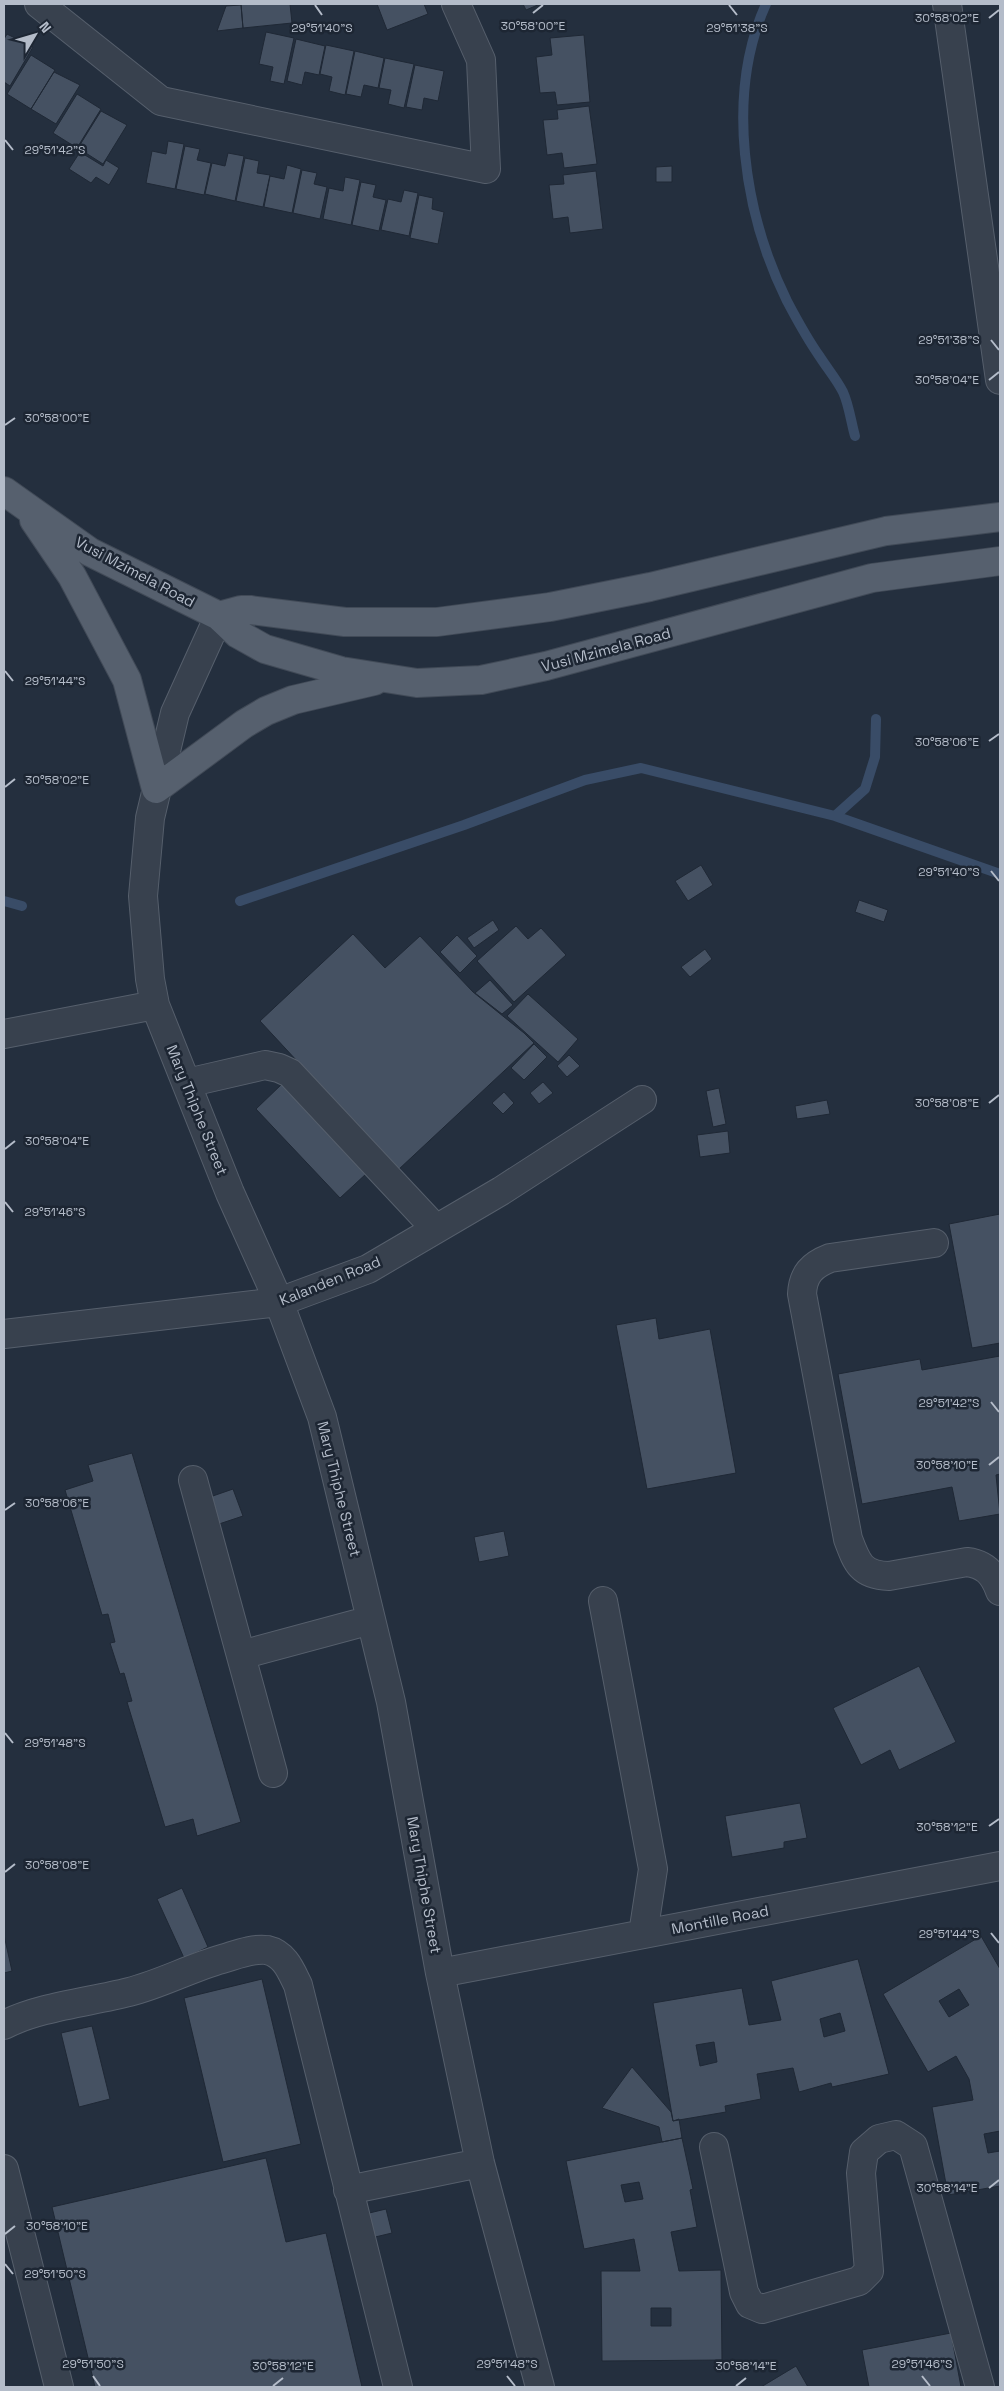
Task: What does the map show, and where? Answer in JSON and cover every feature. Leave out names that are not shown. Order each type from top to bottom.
[{"type":"main road","name":"Vusi Mzimela Road","points":[[4,491],[90,552],[219,616],[238,634],[264,649],[341,672],[417,682],[482,680],[546,666],[872,578],[1000,561]]},
{"type":"main road","points":[[26,508],[72,576],[127,680],[156,789],[244,724],[266,711],[293,700],[385,679]]},
{"type":"main road","points":[[219,616],[250,610],[345,622],[437,622],[550,607],[641,589],[886,531],[1000,517]]},
{"type":"street","points":[[39,4],[161,101],[486,169],[481,60],[456,4]]},
{"type":"street","points":[[947,4],[1000,380]]},
{"type":"street","name":"Mary Thiphe Street","points":[[219,616],[175,713],[150,818],[143,896],[150,979],[155,1005],[230,1193],[279,1302],[322,1417],[391,1702],[440,1973],[480,2163],[540,2387]]},
{"type":"street","points":[[4,1034],[155,1005]]},
{"type":"street","points":[[187,1083],[265,1065],[290,1073],[436,1229]]},
{"type":"street","name":"Kalanden Road","points":[[4,1334],[279,1302],[368,1269],[501,1191],[642,1100]]},
{"type":"street","points":[[934,1243],[830,1258],[818,1263],[808,1271],[803,1282],[802,1294],[842,1510],[848,1540],[855,1558],[867,1572],[877,1576],[889,1576],[967,1562],[980,1564],[988,1570],[1000,1591]]},
{"type":"street","points":[[193,1480],[273,1773]]},
{"type":"street","points":[[603,1601],[653,1869],[643,1934]]},
{"type":"street","points":[[241,1655],[371,1620]]},
{"type":"street","name":"Montille Road","points":[[440,1973],[1000,1866]]},
{"type":"street","points":[[4,2025],[26,2016],[131,1992],[212,1962],[257,1950],[268,1951],[288,1964],[298,1986],[398,2387]]},
{"type":"street","points":[[714,2147],[744,2292],[750,2304],[762,2309],[859,2281],[869,2271],[860,2173],[864,2152],[879,2139],[896,2135],[913,2146],[980,2387]]},
{"type":"street","points":[[348,2190],[480,2163]]},
{"type":"street","points":[[4,2169],[59,2387]]},
{"type":"building","points":[[241,4],[290,4],[292,23],[243,28]]},
{"type":"building","points":[[377,4],[424,4],[428,14],[387,30]]},
{"type":"building","points":[[523,4],[540,4],[526,10]]},
{"type":"building","points":[[241,5],[243,28],[217,31],[226,6]]},
{"type":"building","points":[[266,32],[294,38],[284,84],[270,81],[273,67],[259,64]]},
{"type":"building","points":[[7,34],[33,47],[10,86],[4,82],[4,39]]},
{"type":"building","points":[[584,35],[590,102],[557,105],[555,92],[540,93],[536,57],[552,55],[550,38]]},
{"type":"building","points":[[296,39],[325,46],[319,75],[305,72],[302,85],[287,81]]},
{"type":"building","points":[[326,45],[354,51],[345,95],[329,91],[332,77],[320,74]]},
{"type":"building","points":[[355,51],[384,58],[378,88],[364,85],[361,97],[346,94]]},
{"type":"building","points":[[31,55],[55,70],[31,109],[7,94]]},
{"type":"building","points":[[385,58],[414,64],[404,108],[388,104],[391,90],[379,88]]},
{"type":"building","points":[[415,65],[444,71],[438,101],[424,98],[422,110],[406,107]]},
{"type":"building","points":[[54,72],[80,85],[56,124],[31,109]]},
{"type":"building","points":[[77,94],[101,109],[77,148],[53,133]]},
{"type":"building","points":[[589,106],[597,164],[564,168],[562,153],[547,155],[543,120],[558,119],[557,110]]},
{"type":"building","points":[[101,111],[127,125],[103,164],[78,148]]},
{"type":"building","points":[[168,141],[184,144],[175,189],[146,183],[152,151],[166,154]]},
{"type":"building","points":[[185,146],[200,149],[197,160],[211,163],[204,195],[176,189]]},
{"type":"building","points":[[80,152],[103,166],[106,160],[119,168],[109,185],[96,177],[91,183],[69,169]]},
{"type":"building","points":[[228,153],[244,156],[235,201],[205,194],[212,163],[225,166]]},
{"type":"building","points":[[245,158],[259,161],[257,173],[270,175],[263,207],[236,201]]},
{"type":"building","points":[[287,165],[301,169],[292,213],[264,207],[270,176],[284,179]]},
{"type":"building","points":[[672,166],[672,182],[656,182],[656,167]]},
{"type":"building","points":[[302,170],[317,173],[314,184],[327,187],[320,219],[293,213]]},
{"type":"building","points":[[596,171],[603,229],[570,233],[568,217],[553,219],[549,185],[564,184],[563,175]]},
{"type":"building","points":[[345,177],[360,180],[351,225],[323,219],[329,188],[343,191]]},
{"type":"building","points":[[361,182],[376,185],[373,197],[386,200],[379,231],[352,225]]},
{"type":"building","points":[[404,190],[418,193],[409,236],[381,230],[388,199],[401,202]]},
{"type":"building","points":[[419,195],[433,198],[432,209],[444,212],[438,244],[410,238]]},
{"type":"building","points":[[701,865],[713,885],[688,901],[675,881]]},
{"type":"building","points":[[859,900],[888,910],[884,922],[855,912]]},
{"type":"building","points":[[493,920],[499,930],[474,948],[467,938]]},
{"type":"building","points":[[516,926],[528,939],[541,928],[566,955],[514,1002],[477,961]]},
{"type":"building","points":[[353,934],[385,968],[420,936],[473,992],[534,1043],[398,1170],[260,1021]]},
{"type":"building","points":[[457,935],[477,956],[460,973],[440,952]]},
{"type":"building","points":[[705,949],[712,959],[690,977],[681,967]]},
{"type":"building","points":[[490,980],[513,1005],[502,1014],[475,993]]},
{"type":"building","points":[[528,994],[578,1039],[558,1062],[507,1016]]},
{"type":"building","points":[[534,1044],[547,1057],[524,1080],[511,1068]]},
{"type":"building","points":[[569,1055],[580,1066],[567,1077],[557,1066]]},
{"type":"building","points":[[543,1082],[553,1093],[539,1104],[530,1093]]},
{"type":"building","points":[[283,1083],[367,1173],[340,1198],[256,1109]]},
{"type":"building","points":[[719,1088],[726,1124],[713,1127],[706,1091]]},
{"type":"building","points":[[504,1092],[514,1103],[503,1114],[492,1103]]},
{"type":"building","points":[[827,1100],[830,1114],[797,1119],[795,1106]]},
{"type":"building","points":[[728,1131],[730,1153],[700,1157],[697,1135]]},
{"type":"building","points":[[1000,1214],[1000,1343],[972,1348],[949,1224]]},
{"type":"building","points":[[656,1318],[659,1339],[710,1329],[736,1473],[647,1489],[616,1325]]},
{"type":"building","points":[[1000,1356],[1000,1474],[996,1475],[1000,1514],[959,1521],[952,1487],[862,1504],[838,1374],[920,1359],[922,1370]]},
{"type":"building","points":[[132,1453],[241,1822],[197,1836],[193,1819],[165,1827],[127,1702],[132,1701],[124,1673],[120,1674],[110,1643],[115,1642],[108,1614],[102,1615],[65,1490],[93,1481],[88,1465]]},
{"type":"building","points":[[233,1489],[243,1516],[216,1525],[207,1498]]},
{"type":"building","points":[[504,1531],[509,1556],[479,1562],[474,1537]]},
{"type":"building","points":[[919,1666],[956,1742],[899,1770],[890,1750],[861,1765],[833,1708]]},
{"type":"building","points":[[800,1803],[807,1838],[784,1842],[784,1848],[732,1857],[725,1816]]},
{"type":"building","points":[[182,1888],[208,1947],[184,1958],[157,1899]]},
{"type":"building","points":[[4,1935],[12,1971],[4,1973]]},
{"type":"building","points":[[981,1936],[1000,1969],[1000,2131],[984,2134],[988,2153],[1000,2151],[1000,2186],[948,2195],[932,2107],[973,2100],[969,2079],[956,2056],[928,2072],[883,1994]],"holes":[[[959,1989],[969,2005],[949,2017],[939,2001]]]},
{"type":"building","points":[[858,1959],[889,2074],[832,2087],[831,2083],[799,2092],[793,2068],[757,2074],[761,2099],[725,2106],[726,2112],[673,2121],[653,2003],[742,1988],[749,2025],[781,2020],[771,1981]],"holes":[[[840,2013],[845,2031],[824,2037],[820,2019]],[[714,2042],[717,2062],[700,2066],[696,2045]]]},
{"type":"building","points":[[262,1979],[301,2144],[223,2162],[184,1998]]},
{"type":"building","points":[[92,2026],[110,2099],[79,2107],[61,2033]]},
{"type":"building","points":[[632,2067],[671,2112],[673,2121],[679,2119],[682,2138],[662,2142],[659,2127],[602,2108]]},
{"type":"building","points":[[682,2138],[693,2189],[690,2190],[697,2227],[671,2232],[679,2271],[721,2270],[722,2360],[602,2361],[601,2271],[640,2271],[634,2239],[584,2249],[566,2161]],"holes":[[[639,2182],[643,2199],[625,2202],[621,2185]],[[651,2308],[671,2308],[671,2326],[651,2326]]]},
{"type":"building","points":[[266,2158],[286,2242],[326,2233],[362,2387],[95,2387],[52,2207]]},
{"type":"building","points":[[386,2209],[392,2233],[371,2238],[365,2214]]},
{"type":"building","points":[[951,2333],[961,2387],[869,2387],[862,2350]]},
{"type":"building","points":[[796,2366],[808,2387],[761,2387]]},
{"type":"waterway","points":[[766,4],[753,39],[746,77],[743,115],[745,154],[751,193],[760,231],[772,267],[799,323],[843,392],[855,436]]},
{"type":"waterway","points":[[835,816],[865,789],[875,757],[876,719]]},
{"type":"waterway","points":[[240,901],[464,825],[585,780],[641,768],[835,816],[1000,874]]},
{"type":"waterway","points":[[4,901],[22,906]]}]
